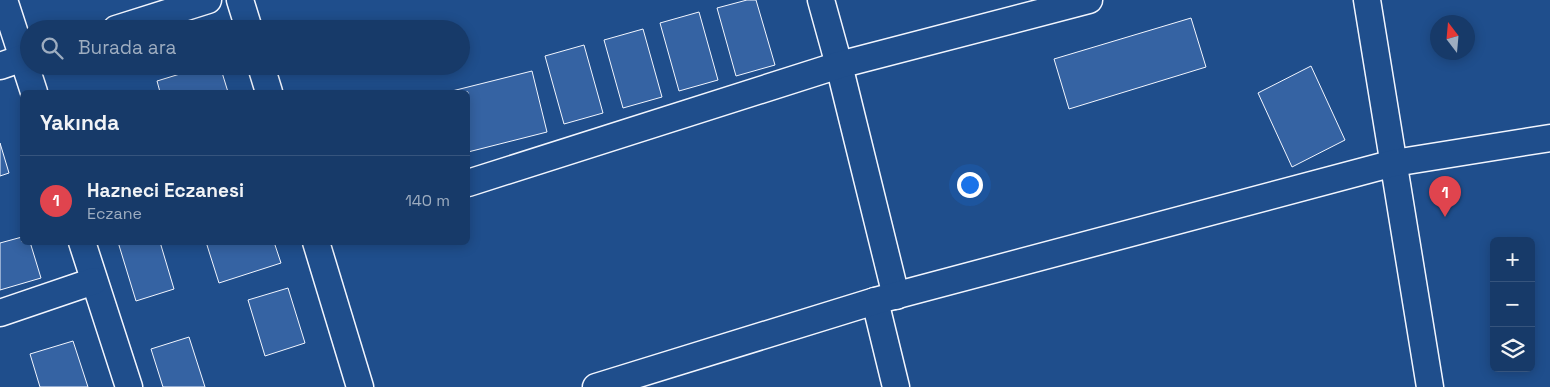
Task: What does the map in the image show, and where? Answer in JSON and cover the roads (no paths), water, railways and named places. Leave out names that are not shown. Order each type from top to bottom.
[{"type":"street","points":[[4,0],[17,60]]},
{"type":"street","points":[[145,20],[208,0]]},
{"type":"street","points":[[240,0],[246,20]]},
{"type":"street","points":[[821,0],[839,65],[886,298],[896,387]]},
{"type":"street","points":[[470,182],[839,65],[1088,0]]},
{"type":"street","points":[[1367,0],[1430,387]]},
{"type":"street","points":[[25,75],[33,90]]},
{"type":"street","points":[[264,75],[268,90]]},
{"type":"street","points":[[596,387],[886,298],[1394,163],[1550,138]]},
{"type":"street","points":[[83,245],[129,387]]},
{"type":"street","points":[[317,245],[360,387]]},
{"type":"street","points":[[0,313],[94,281]]},
{"type":"place","name":"Hazneci Eczanesi","points":[[1445,217]]}]
